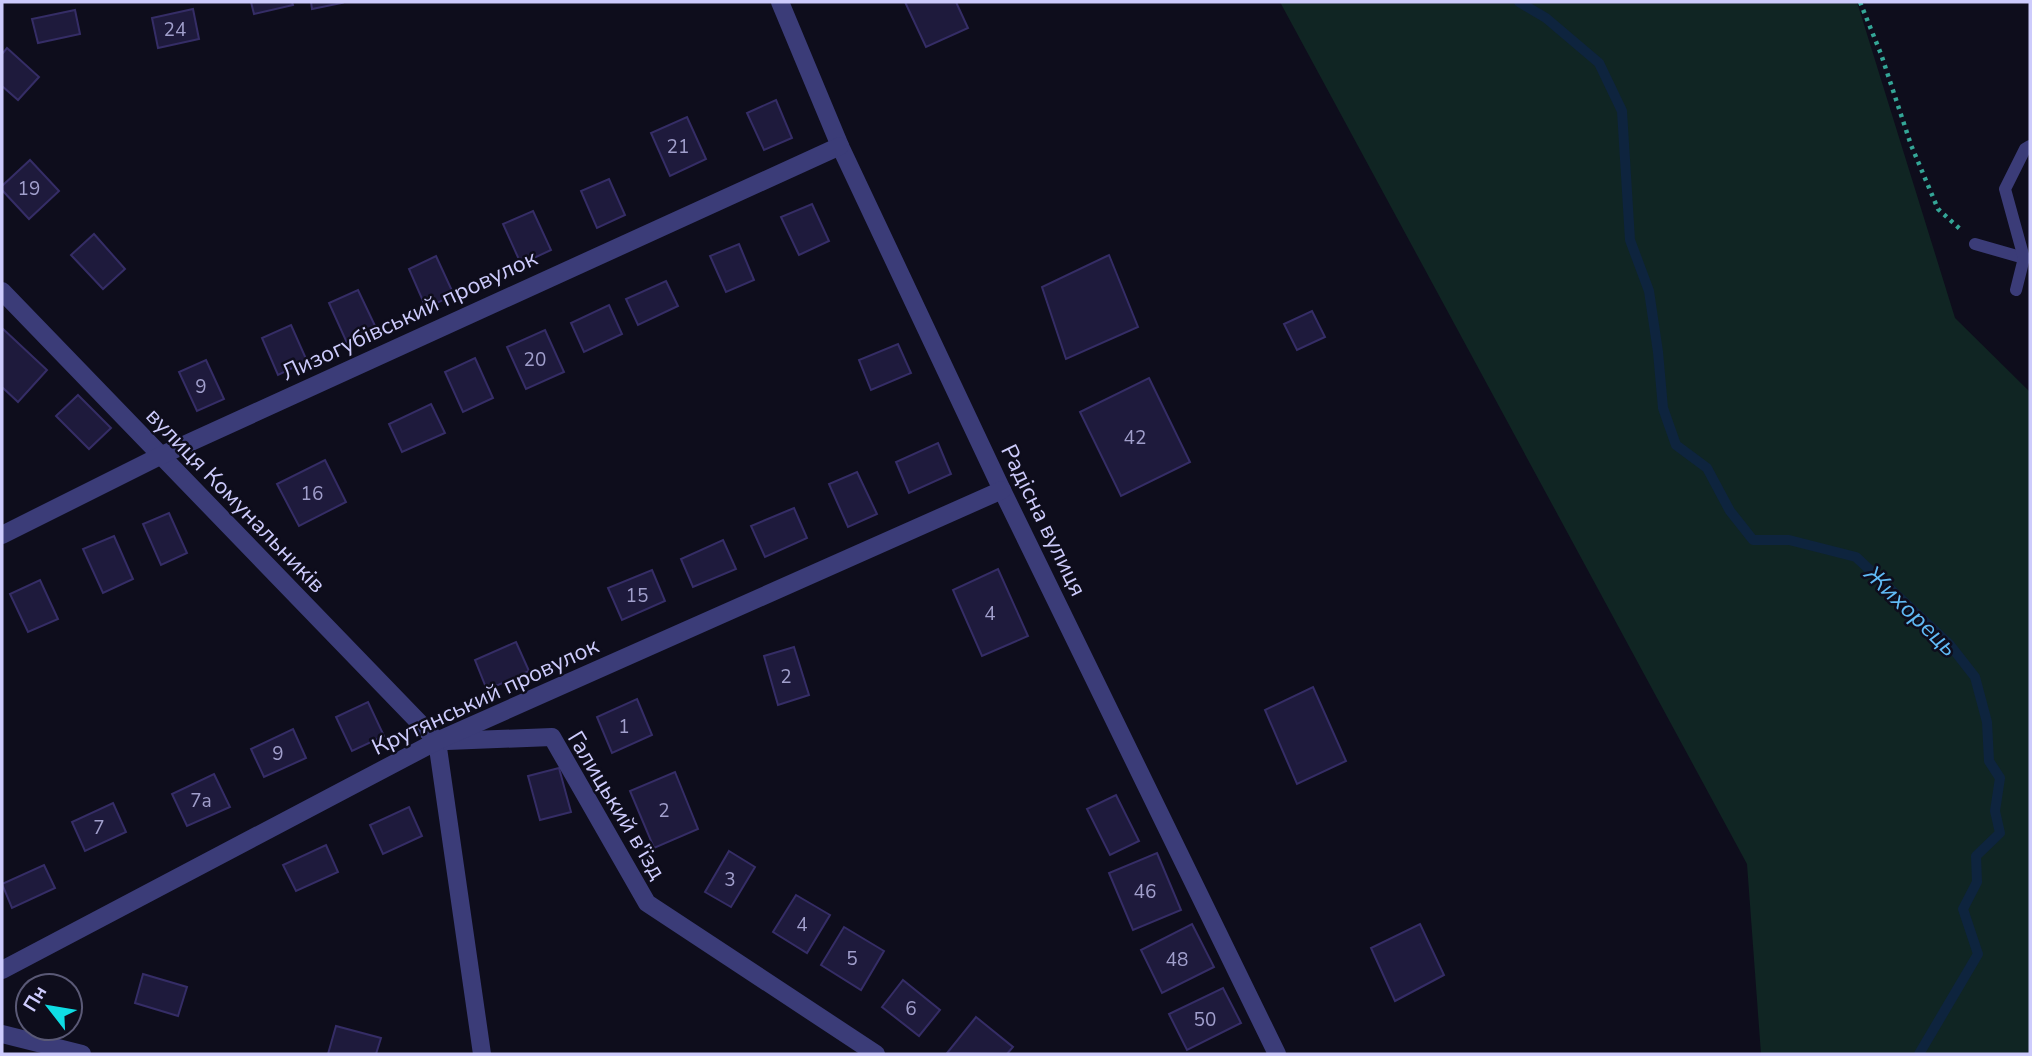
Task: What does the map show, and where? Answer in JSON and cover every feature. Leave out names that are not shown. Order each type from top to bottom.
[{"type":"street","name":"Радісна вулиця","points":[[780,2],[840,146],[1002,490],[1277,1054]]},
{"type":"street","name":"Лизогубівський провулок","points":[[2,535],[160,456],[840,146]]},
{"type":"street","name":"вулиця Комунальників","points":[[2,291],[437,741]]},
{"type":"street","name":"Крутянський провулок","points":[[2,970],[437,741],[1002,490]]},
{"type":"street","name":"Галицький в'їзд","points":[[437,741],[552,737],[647,903],[876,1054]]},
{"type":"street","points":[[437,741],[482,1054]]},
{"type":"street","points":[[2,1034],[82,1054]]},
{"type":"lane","points":[[2016,289],[2024,258],[2005,190],[2025,149],[2030,146]]},
{"type":"lane","points":[[1975,244],[2024,258]]},
{"type":"path","points":[[1860,2],[1881,54],[1911,145],[1938,209],[1975,244]]},
{"type":"green space","points":[[1280,2],[1857,2],[1955,318],[2030,392],[2030,1054],[1761,1054],[1747,864]]},
{"type":"building","points":[[251,2],[292,2],[293,5],[254,14]]},
{"type":"building","points":[[311,2],[341,2],[342,3],[312,9]]},
{"type":"building","points":[[905,2],[956,2],[968,28],[926,47]]},
{"type":"building","points":[[193,9],[199,39],[158,48],[152,18]]},
{"type":"building","points":[[75,10],[80,34],[38,43],[32,19]]},
{"type":"building","points":[[7,48],[39,77],[18,100],[2,86],[2,54]]},
{"type":"building","points":[[776,100],[792,138],[764,150],[747,113]]},
{"type":"building","points":[[687,117],[706,159],[670,176],[651,133]]},
{"type":"building","points":[[30,160],[59,191],[29,219],[2,190],[2,186]]},
{"type":"building","points":[[609,179],[625,215],[597,228],[581,191]]},
{"type":"building","points":[[812,204],[829,241],[799,255],[781,217]]},
{"type":"building","points":[[533,211],[551,250],[521,264],[503,224]]},
{"type":"building","points":[[94,234],[125,269],[103,289],[71,255]]},
{"type":"building","points":[[739,244],[754,280],[726,292],[710,256]]},
{"type":"building","points":[[1109,255],[1138,327],[1066,359],[1042,287]]},
{"type":"building","points":[[436,256],[454,295],[426,308],[409,269]]},
{"type":"building","points":[[666,281],[678,306],[638,325],[626,299]]},
{"type":"building","points":[[358,290],[377,330],[347,343],[329,303]]},
{"type":"building","points":[[609,305],[622,334],[584,352],[571,323]]},
{"type":"building","points":[[1312,311],[1325,337],[1297,350],[1284,324]]},
{"type":"building","points":[[291,325],[307,361],[278,375],[262,338]]},
{"type":"building","points":[[2,328],[47,370],[18,402],[2,387]]},
{"type":"building","points":[[545,330],[564,372],[526,389],[507,347]]},
{"type":"building","points":[[898,344],[911,373],[871,390],[859,360]]},
{"type":"building","points":[[475,358],[493,398],[463,412],[445,372]]},
{"type":"building","points":[[206,360],[224,399],[197,411],[179,372]]},
{"type":"building","points":[[1149,378],[1190,462],[1121,496],[1080,412]]},
{"type":"building","points":[[78,395],[111,428],[89,449],[56,416]]},
{"type":"building","points":[[431,404],[445,433],[402,452],[389,424]]},
{"type":"building","points":[[938,443],[951,474],[909,493],[896,462]]},
{"type":"building","points":[[325,460],[346,502],[299,526],[277,484]]},
{"type":"building","points":[[857,472],[877,514],[848,527],[829,484]]},
{"type":"building","points":[[794,508],[807,538],[765,557],[751,526]]},
{"type":"building","points":[[169,513],[187,553],[161,565],[143,524]]},
{"type":"building","points":[[114,536],[133,579],[103,593],[83,549]]},
{"type":"building","points":[[723,540],[736,569],[693,587],[681,559]]},
{"type":"building","points":[[998,569],[1028,636],[982,656],[953,590]]},
{"type":"building","points":[[652,570],[665,601],[622,620],[608,588]]},
{"type":"building","points":[[40,580],[58,619],[28,632],[10,594]]},
{"type":"building","points":[[516,642],[529,671],[487,690],[475,660]]},
{"type":"building","points":[[794,647],[809,695],[778,705],[764,656]]},
{"type":"building","points":[[1313,687],[1346,761],[1297,784],[1265,710]]},
{"type":"building","points":[[637,699],[652,735],[612,753],[597,717]]},
{"type":"building","points":[[368,702],[384,736],[352,751],[336,717]]},
{"type":"building","points":[[293,729],[306,758],[264,777],[251,749]]},
{"type":"building","points":[[559,768],[571,812],[540,820],[528,776]]},
{"type":"building","points":[[675,772],[698,829],[654,848],[630,791]]},
{"type":"building","points":[[214,774],[230,807],[187,826],[172,794]]},
{"type":"building","points":[[1116,795],[1139,841],[1110,855],[1087,809]]},
{"type":"building","points":[[113,803],[126,832],[85,851],[72,822]]},
{"type":"building","points":[[409,807],[422,836],[383,854],[370,825]]},
{"type":"building","points":[[326,845],[338,872],[296,891],[283,865]]},
{"type":"building","points":[[729,851],[755,867],[731,907],[705,892]]},
{"type":"building","points":[[1157,853],[1181,910],[1133,930],[1109,873]]},
{"type":"building","points":[[44,865],[55,888],[12,908],[2,884]]},
{"type":"building","points":[[796,895],[830,915],[807,953],[773,932]]},
{"type":"building","points":[[1192,924],[1214,967],[1162,993],[1141,950]]},
{"type":"building","points":[[1420,924],[1444,975],[1395,1001],[1371,948]]},
{"type":"building","points":[[844,927],[884,951],[861,990],[821,965]]},
{"type":"building","points":[[143,974],[187,987],[178,1016],[135,1003]]},
{"type":"building","points":[[903,980],[940,1010],[919,1036],[882,1007]]},
{"type":"building","points":[[1223,988],[1241,1023],[1187,1050],[1169,1014]]},
{"type":"building","points":[[976,1017],[1013,1047],[1007,1054],[947,1053]]},
{"type":"building","points":[[336,1026],[381,1038],[376,1054],[328,1054]]},
{"type":"waterway","name":"Жихорець","points":[[1519,2],[1546,18],[1599,63],[1622,111],[1630,240],[1649,291],[1663,408],[1676,445],[1707,468],[1730,511],[1753,540],[1789,540],[1856,557],[1950,645],[1975,677],[1987,722],[1989,761],[2000,778],[1995,811],[2000,833],[1976,856],[1977,882],[1963,909],[1978,954],[1919,1054]]}]
